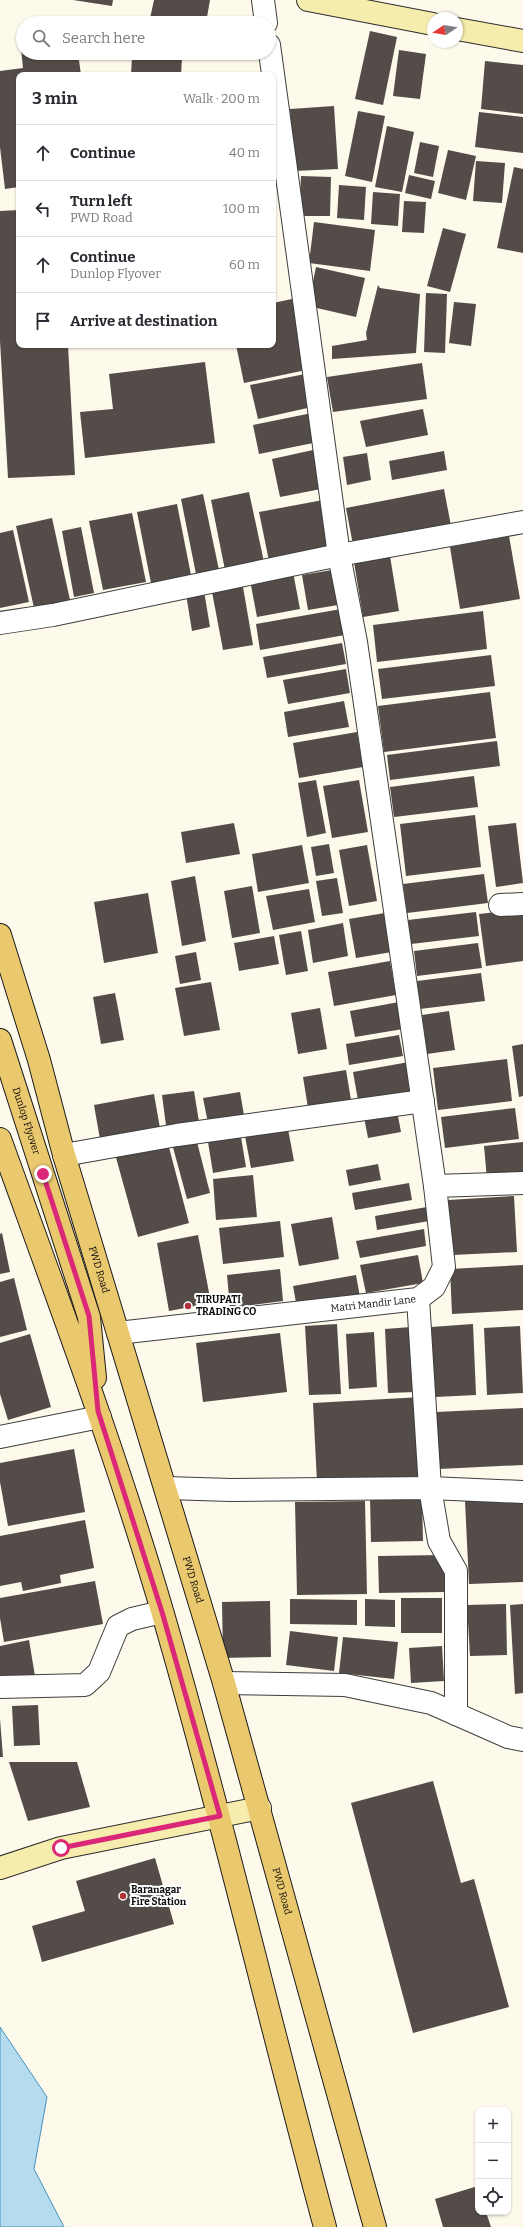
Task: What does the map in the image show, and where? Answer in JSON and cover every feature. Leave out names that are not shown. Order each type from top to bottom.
[{"type":"main road","name":"PWD Road","points":[[0,935],[39,1060],[64,1155],[166,1488],[260,1808],[375,2227]]},
{"type":"main road","name":"Dunlop Flyover","points":[[0,1040],[63,1241],[89,1316],[99,1414]]},
{"type":"main road","points":[[0,1139],[99,1414],[162,1612],[220,1816],[325,2227]]},
{"type":"street","points":[[263,0],[265,16]]},
{"type":"street","points":[[308,0],[427,23]]},
{"type":"street","points":[[463,30],[523,41]]},
{"type":"street","name":"Matri Mandir Lane","points":[[271,60],[273,72]]},
{"type":"street","name":"Matri Mandir Lane","points":[[118,1333],[418,1299],[434,1287],[444,1267],[435,1186],[356,642],[339,555],[276,96]]},
{"type":"street","points":[[0,623],[53,616],[339,555],[523,522]]},
{"type":"street","points":[[500,905],[523,904]]},
{"type":"street","points":[[64,1155],[177,1135],[423,1102]]},
{"type":"street","points":[[435,1186],[523,1183]]},
{"type":"street","points":[[418,1299],[430,1488],[439,1541],[456,1571],[456,1714]]},
{"type":"street","points":[[0,1437],[99,1414]]},
{"type":"street","points":[[166,1488],[231,1490],[430,1488],[523,1492]]},
{"type":"street","points":[[0,1687],[85,1685],[99,1672],[118,1626],[132,1618],[162,1612]]},
{"type":"street","points":[[224,1684],[345,1685],[431,1703],[508,1737],[523,1740]]},
{"type":"street","points":[[0,1868],[61,1848],[260,1808]]},
{"type":"water","points":[[0,2027],[47,2097],[34,2169],[64,2227],[0,2227]]},
{"type":"building","points":[[73,0],[113,0],[112,6]]},
{"type":"building","points":[[154,0],[210,0],[207,16],[151,16]]},
{"type":"building","points":[[370,31],[397,37],[383,105],[355,99]]},
{"type":"building","points":[[399,50],[426,54],[420,99],[393,96]]},
{"type":"building","points":[[22,60],[79,60],[81,72],[16,72],[16,187],[5,189],[0,147],[0,71],[23,68]]},
{"type":"building","points":[[132,60],[182,60],[181,72],[131,72]]},
{"type":"building","points":[[485,61],[523,65],[523,114],[481,109]]},
{"type":"building","points":[[334,106],[338,169],[294,171],[290,109]]},
{"type":"building","points":[[358,111],[385,116],[372,182],[345,176]]},
{"type":"building","points":[[479,112],[523,117],[523,153],[475,147]]},
{"type":"building","points":[[387,126],[414,132],[402,192],[375,187]]},
{"type":"building","points":[[420,142],[439,146],[433,177],[414,173]]},
{"type":"building","points":[[448,150],[476,156],[466,200],[438,193]]},
{"type":"building","points":[[476,161],[505,163],[502,203],[473,201]]},
{"type":"building","points":[[514,167],[523,169],[523,253],[497,248]]},
{"type":"building","points":[[409,175],[435,181],[431,199],[405,193]]},
{"type":"building","points":[[301,176],[331,177],[330,216],[299,216]]},
{"type":"building","points":[[339,185],[366,187],[364,220],[337,218]]},
{"type":"building","points":[[373,192],[400,194],[398,226],[371,224]]},
{"type":"building","points":[[404,201],[426,202],[424,233],[402,232]]},
{"type":"building","points":[[16,210],[16,348],[68,348],[75,475],[8,478],[0,341],[0,211]]},
{"type":"building","points":[[314,222],[375,230],[370,271],[309,263]]},
{"type":"building","points":[[443,228],[466,234],[450,292],[427,286]]},
{"type":"building","points":[[316,267],[365,278],[356,317],[308,306]]},
{"type":"building","points":[[378,285],[380,288],[420,294],[416,353],[332,359],[332,346],[367,340],[366,333]]},
{"type":"building","points":[[426,293],[447,294],[445,353],[424,352]]},
{"type":"building","points":[[292,299],[306,370],[244,383],[237,348],[276,348],[276,302]]},
{"type":"building","points":[[454,302],[476,304],[471,346],[449,343]]},
{"type":"building","points":[[205,362],[215,443],[85,458],[80,412],[113,409],[109,374]]},
{"type":"building","points":[[422,363],[427,399],[333,412],[327,377]]},
{"type":"building","points":[[305,374],[312,407],[258,419],[250,385]]},
{"type":"building","points":[[423,409],[428,435],[366,447],[360,421]]},
{"type":"building","points":[[312,413],[318,442],[259,454],[253,425]]},
{"type":"building","points":[[313,450],[321,489],[280,497],[272,459]]},
{"type":"building","points":[[444,451],[447,470],[392,480],[389,461]]},
{"type":"building","points":[[367,453],[371,480],[347,485],[343,457]]},
{"type":"building","points":[[444,489],[451,526],[353,545],[346,508]]},
{"type":"building","points":[[249,492],[264,562],[225,570],[211,500]]},
{"type":"building","points":[[203,494],[219,570],[196,574],[181,499]]},
{"type":"building","points":[[323,500],[331,547],[269,561],[259,512]]},
{"type":"building","points":[[177,504],[191,575],[151,583],[137,512]]},
{"type":"building","points":[[132,513],[146,582],[103,590],[89,521]]},
{"type":"building","points":[[52,518],[70,600],[34,608],[16,526]]},
{"type":"building","points":[[81,527],[94,593],[74,597],[62,531]]},
{"type":"building","points":[[13,530],[29,602],[0,608],[0,533]]},
{"type":"building","points":[[509,536],[520,599],[460,609],[450,547]]},
{"type":"building","points":[[389,550],[399,611],[363,617],[353,556]]},
{"type":"building","points":[[332,570],[338,605],[308,610],[302,575]]},
{"type":"building","points":[[293,572],[300,609],[257,617],[250,580]]},
{"type":"building","points":[[243,587],[253,645],[223,650],[212,592]]},
{"type":"building","points":[[204,591],[210,627],[192,631],[186,594]]},
{"type":"building","points":[[341,609],[345,635],[260,650],[256,624]]},
{"type":"building","points":[[483,611],[487,649],[377,662],[373,625]]},
{"type":"building","points":[[342,643],[346,664],[267,678],[263,657]]},
{"type":"building","points":[[491,655],[495,686],[382,699],[378,669]]},
{"type":"building","points":[[346,669],[350,693],[288,704],[283,680]]},
{"type":"building","points":[[490,692],[496,738],[384,752],[378,706]]},
{"type":"building","points":[[344,701],[349,727],[288,737],[284,712]]},
{"type":"building","points":[[357,732],[363,767],[299,778],[293,743]]},
{"type":"building","points":[[497,741],[500,766],[390,780],[387,755]]},
{"type":"building","points":[[474,776],[478,807],[394,817],[390,787]]},
{"type":"building","points":[[316,780],[326,833],[307,837],[298,783]]},
{"type":"building","points":[[359,780],[368,832],[332,838],[323,786]]},
{"type":"building","points":[[475,815],[481,867],[406,876],[400,824]]},
{"type":"building","points":[[234,823],[240,854],[186,863],[181,832]]},
{"type":"building","points":[[516,823],[523,883],[496,887],[488,826]]},
{"type":"building","points":[[329,844],[334,873],[316,876],[311,847]]},
{"type":"building","points":[[302,845],[309,883],[258,892],[252,854]]},
{"type":"building","points":[[367,845],[377,901],[349,906],[339,850]]},
{"type":"building","points":[[484,874],[488,903],[407,913],[403,884]]},
{"type":"building","points":[[195,876],[206,941],[182,946],[171,881]]},
{"type":"building","points":[[337,878],[343,913],[322,916],[316,881]]},
{"type":"building","points":[[252,886],[260,933],[232,938],[224,891]]},
{"type":"building","points":[[309,889],[315,922],[273,930],[266,896]]},
{"type":"building","points":[[148,893],[158,953],[104,963],[94,902]]},
{"type":"building","points":[[523,909],[523,961],[486,966],[479,914]]},
{"type":"building","points":[[476,912],[479,936],[411,944],[408,920]]},
{"type":"building","points":[[385,913],[392,952],[356,958],[349,919]]},
{"type":"building","points":[[343,923],[348,956],[313,963],[308,930]]},
{"type":"building","points":[[301,931],[308,971],[286,975],[279,935]]},
{"type":"building","points":[[274,936],[279,964],[239,971],[234,943]]},
{"type":"building","points":[[478,943],[482,968],[417,976],[414,951]]},
{"type":"building","points":[[196,952],[201,980],[180,984],[175,956]]},
{"type":"building","points":[[390,961],[396,995],[334,1006],[328,972]]},
{"type":"building","points":[[481,973],[485,1001],[420,1009],[417,981]]},
{"type":"building","points":[[211,982],[220,1030],[184,1036],[175,988]]},
{"type":"building","points":[[115,993],[124,1040],[101,1044],[93,997]]},
{"type":"building","points":[[399,1002],[403,1029],[355,1037],[350,1011]]},
{"type":"building","points":[[320,1008],[327,1049],[298,1054],[291,1013]]},
{"type":"building","points":[[449,1011],[455,1050],[427,1054],[422,1015]]},
{"type":"building","points":[[399,1035],[403,1056],[349,1065],[346,1044]]},
{"type":"building","points":[[523,1044],[523,1096],[519,1097],[512,1046]]},
{"type":"building","points":[[507,1059],[512,1101],[438,1110],[433,1068]]},
{"type":"building","points":[[409,1062],[415,1096],[359,1106],[353,1072]]},
{"type":"building","points":[[346,1070],[352,1106],[309,1114],[303,1077]]},
{"type":"building","points":[[194,1091],[200,1128],[167,1133],[162,1095]]},
{"type":"building","points":[[240,1092],[245,1121],[209,1128],[203,1098]]},
{"type":"building","points":[[154,1094],[161,1134],[101,1145],[94,1105]]},
{"type":"building","points":[[515,1108],[519,1139],[445,1148],[441,1117]]},
{"type":"building","points":[[397,1111],[401,1132],[368,1138],[364,1117]]},
{"type":"building","points":[[288,1129],[294,1161],[251,1168],[245,1136]]},
{"type":"building","points":[[195,1134],[210,1193],[187,1199],[171,1140]]},
{"type":"building","points":[[241,1137],[246,1167],[213,1173],[208,1142]]},
{"type":"building","points":[[167,1140],[189,1223],[138,1237],[115,1154]]},
{"type":"building","points":[[523,1142],[523,1175],[487,1179],[484,1146]]},
{"type":"building","points":[[378,1164],[381,1180],[349,1186],[346,1170]]},
{"type":"building","points":[[253,1175],[257,1217],[216,1220],[213,1179]]},
{"type":"building","points":[[409,1183],[412,1200],[355,1210],[352,1193]]},
{"type":"building","points":[[514,1196],[517,1252],[452,1255],[448,1200]]},
{"type":"building","points":[[427,1207],[429,1221],[377,1230],[375,1216]]},
{"type":"building","points":[[332,1217],[339,1259],[299,1266],[291,1224]]},
{"type":"building","points":[[280,1221],[284,1257],[223,1264],[219,1228]]},
{"type":"building","points":[[424,1229],[426,1246],[360,1258],[356,1241]]},
{"type":"building","points":[[2,1233],[10,1272],[0,1274],[0,1234]]},
{"type":"building","points":[[198,1235],[211,1303],[169,1311],[157,1243]]},
{"type":"building","points":[[418,1255],[423,1283],[366,1293],[360,1265]]},
{"type":"building","points":[[523,1265],[523,1310],[452,1314],[450,1269]]},
{"type":"building","points":[[280,1269],[283,1301],[230,1308],[227,1275]]},
{"type":"building","points":[[356,1275],[360,1297],[297,1308],[293,1286]]},
{"type":"building","points":[[14,1278],[27,1330],[0,1337],[0,1282]]},
{"type":"building","points":[[337,1324],[341,1394],[309,1395],[305,1326]]},
{"type":"building","points":[[473,1324],[476,1395],[435,1397],[431,1327]]},
{"type":"building","points":[[520,1326],[523,1393],[487,1395],[484,1328]]},
{"type":"building","points":[[411,1327],[415,1392],[388,1393],[385,1329]]},
{"type":"building","points":[[374,1332],[377,1387],[349,1389],[346,1334]]},
{"type":"building","points":[[280,1333],[287,1392],[203,1402],[196,1343]]},
{"type":"building","points":[[30,1334],[51,1407],[8,1420],[0,1394],[0,1343]]},
{"type":"building","points":[[422,1397],[426,1476],[317,1482],[313,1403]]},
{"type":"building","points":[[523,1408],[523,1465],[439,1469],[436,1412]]},
{"type":"building","points":[[74,1449],[85,1512],[8,1526],[0,1482],[0,1463]]},
{"type":"building","points":[[370,1497],[422,1497],[423,1541],[371,1542]]},
{"type":"building","points":[[523,1498],[523,1582],[469,1584],[465,1501]]},
{"type":"building","points":[[365,1501],[367,1594],[297,1595],[295,1502]]},
{"type":"building","points":[[85,1520],[94,1568],[60,1575],[61,1583],[23,1591],[21,1582],[0,1586],[0,1536]]},
{"type":"building","points":[[444,1555],[445,1592],[379,1593],[378,1556]]},
{"type":"building","points":[[95,1581],[103,1624],[4,1642],[0,1618],[0,1598]]},
{"type":"building","points":[[401,1598],[442,1598],[442,1633],[401,1633]]},
{"type":"building","points":[[290,1599],[357,1600],[357,1625],[290,1624]]},
{"type":"building","points":[[365,1599],[395,1600],[395,1627],[365,1626]]},
{"type":"building","points":[[270,1601],[271,1657],[223,1658],[222,1602]]},
{"type":"building","points":[[506,1604],[507,1655],[470,1656],[467,1605]]},
{"type":"building","points":[[523,1604],[523,1693],[515,1694],[510,1605]]},
{"type":"building","points":[[290,1631],[338,1637],[334,1671],[286,1665]]},
{"type":"building","points":[[343,1637],[398,1642],[394,1679],[339,1673]]},
{"type":"building","points":[[29,1640],[35,1676],[0,1683],[0,1646]]},
{"type":"building","points":[[442,1646],[444,1681],[411,1683],[409,1648]]},
{"type":"building","points":[[38,1705],[40,1745],[14,1746],[12,1706]]},
{"type":"building","points":[[0,1719],[3,1757],[0,1757]]},
{"type":"building","points":[[9,1762],[77,1762],[90,1807],[28,1821]]},
{"type":"building","points":[[433,1781],[461,1883],[474,1879],[509,2007],[413,2033],[351,1803]]},
{"type":"building","name":"Baranagar Fire Station","points":[[155,1858],[174,1924],[42,1962],[32,1926],[85,1911],[76,1881]]},
{"type":"building","points":[[475,2187],[475,2215],[487,2215],[491,2227],[443,2227],[435,2199]]},
{"type":"place","name":"TIRUPATI TRADING CO","points":[[188,1306]]},
{"type":"place","name":"Baranagar Fire Station","points":[[123,1896]]},
{"type":"route","points":[[43,1174],[63,1241],[89,1316],[98,1411],[162,1612],[220,1816],[61,1848]]}]
